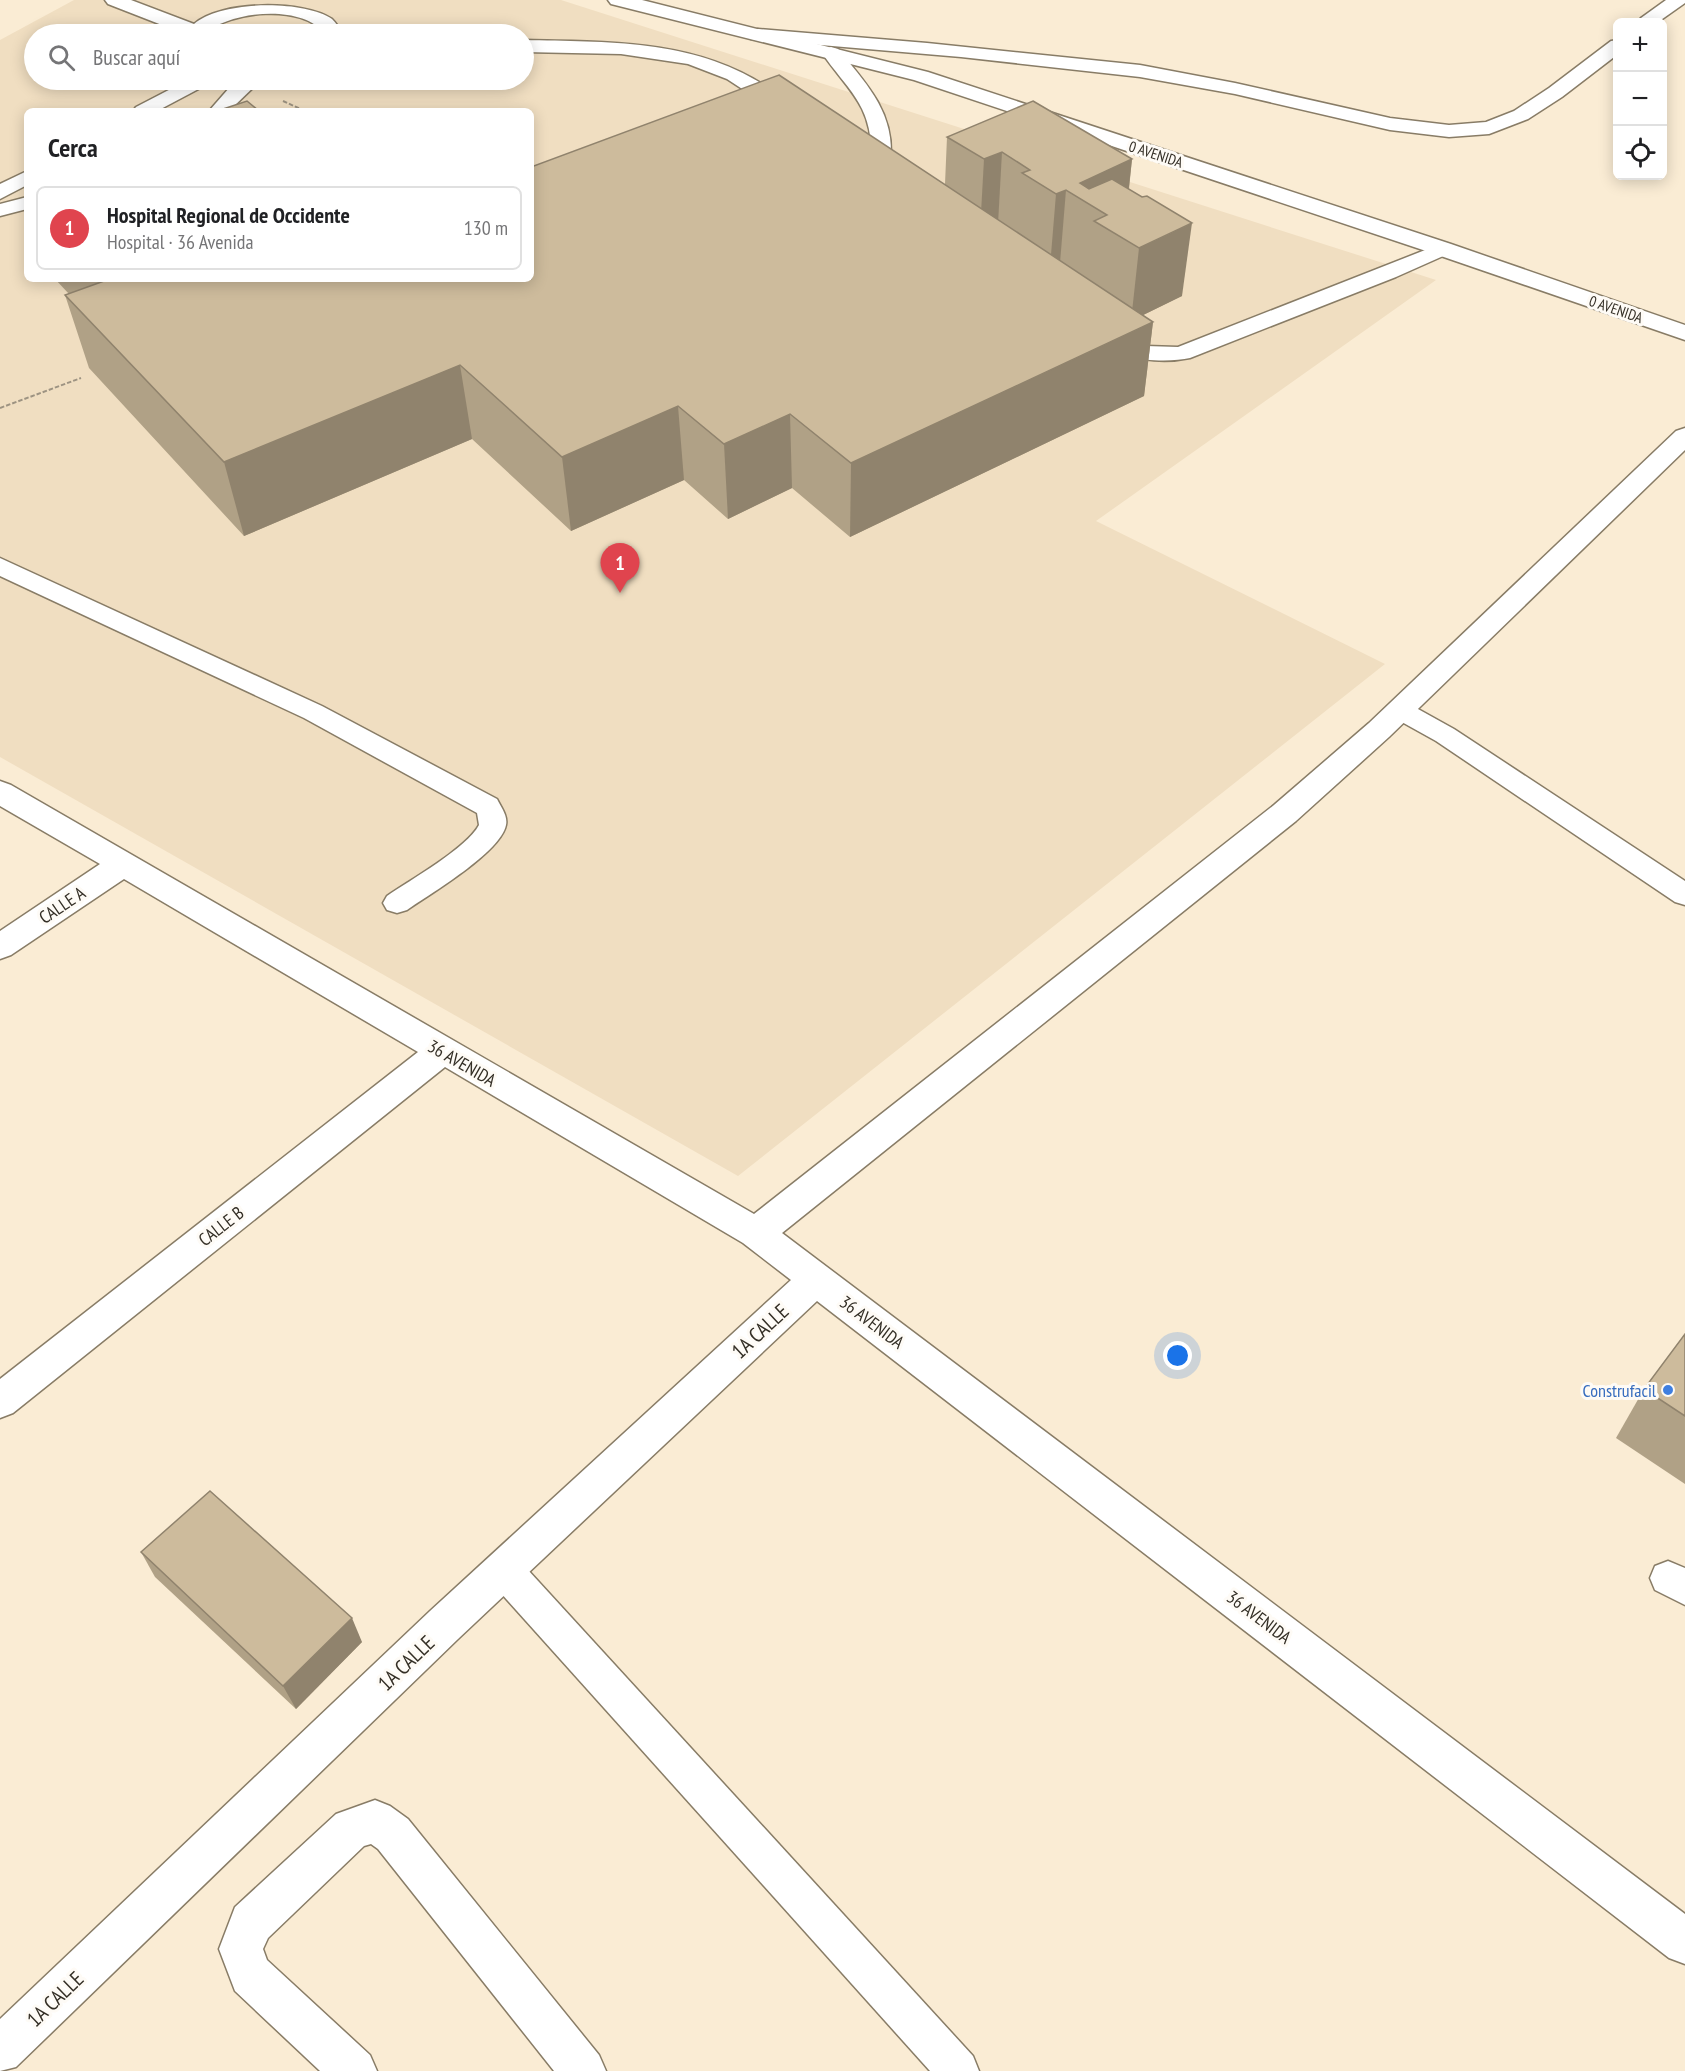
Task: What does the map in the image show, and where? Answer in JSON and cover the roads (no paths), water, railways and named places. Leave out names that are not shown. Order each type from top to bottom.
[{"type":"street","name":"0 AVENIDA","points":[[618,0],[921,76],[1443,249],[1685,333]]},
{"type":"street","points":[[756,1233],[1285,813],[1400,710],[1685,436]]},
{"type":"street","name":"36 AVENIDA","points":[[0,792],[756,1233],[1685,1942]]},
{"type":"street","name":"CALLE A","points":[[0,947],[123,864]]},
{"type":"street","name":"CALLE B","points":[[0,1401],[442,1051]]},
{"type":"street","name":"1A CALLE","points":[[0,2051],[504,1570],[816,1279]]},
{"type":"street","points":[[354,2071],[251,1975],[241,1949],[251,1923],[351,1829],[375,1821],[393,1834],[583,2071]]},
{"type":"lane","points":[[114,0],[173,24]]},
{"type":"lane","points":[[206,0],[234,10]]},
{"type":"lane","points":[[1653,18],[1678,0]]},
{"type":"lane","points":[[207,24],[218,16],[257,5],[304,8],[321,14],[331,24]]},
{"type":"lane","points":[[758,35],[877,43],[1127,69],[1218,85],[1395,125],[1431,130],[1468,131],[1492,127],[1527,111],[1613,48]]},
{"type":"lane","points":[[534,46],[610,49],[687,59],[716,67],[744,81],[794,116]]},
{"type":"lane","points":[[831,53],[877,114],[882,129],[881,153],[867,168]]},
{"type":"lane","points":[[149,108],[182,90]]},
{"type":"lane","points":[[222,108],[240,90]]},
{"type":"lane","points":[[849,155],[885,181]]},
{"type":"lane","points":[[0,193],[24,179]]},
{"type":"lane","points":[[0,210],[24,203]]},
{"type":"lane","points":[[1096,329],[1136,352],[1158,356],[1182,353],[1389,273],[1443,249]]},
{"type":"lane","points":[[0,566],[313,712],[487,806],[493,816],[493,824],[482,842],[397,903]]},
{"type":"lane","points":[[1400,710],[1445,735],[1685,895]]},
{"type":"lane","points":[[504,1570],[958,2071]]},
{"type":"place","name":"Hospital Regional de Occidente","points":[[620,593]]},
{"type":"place","name":"Construfacil","points":[[1668,1390]]}]
